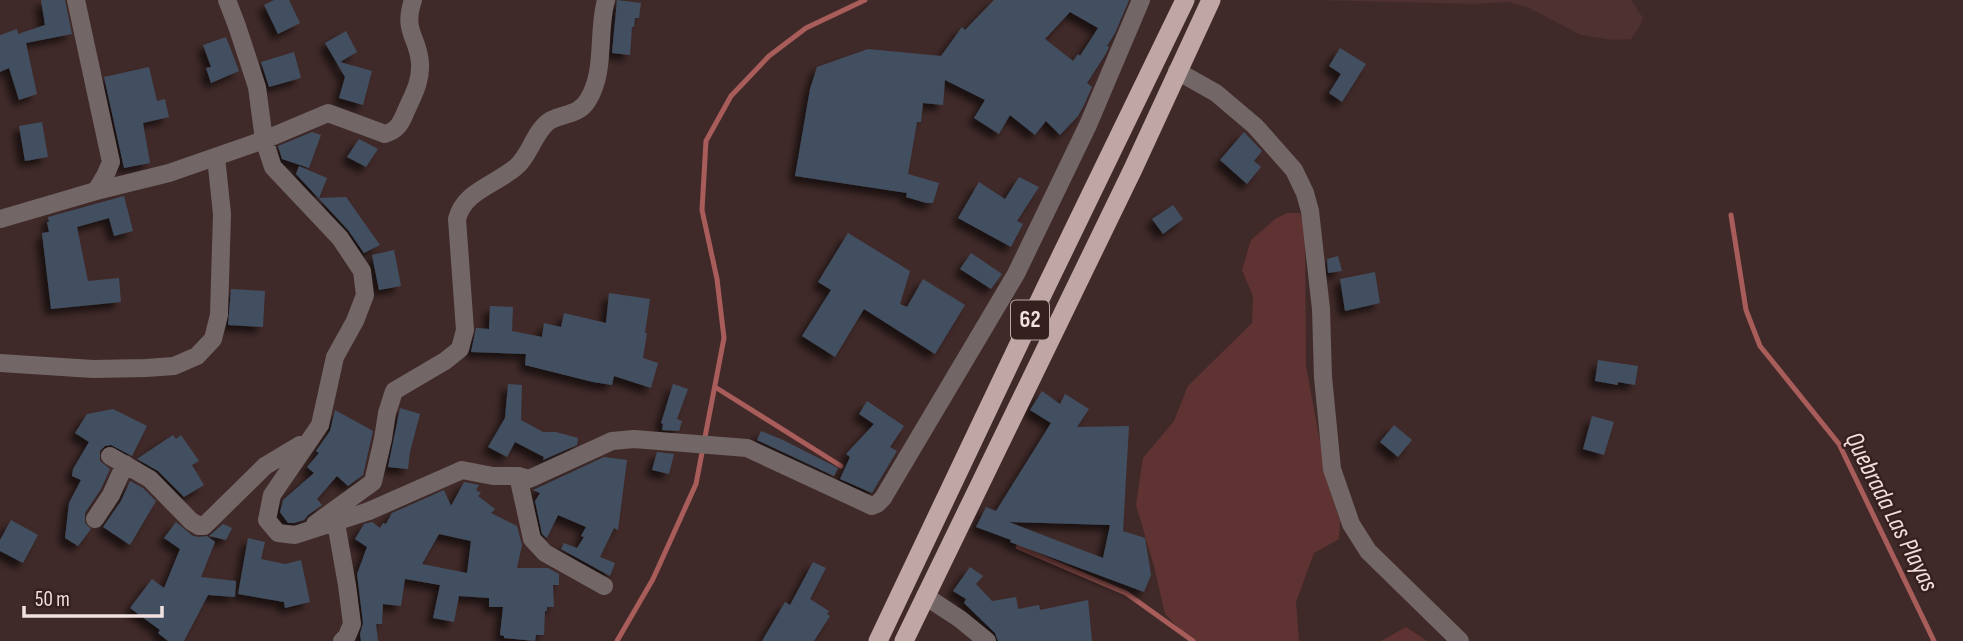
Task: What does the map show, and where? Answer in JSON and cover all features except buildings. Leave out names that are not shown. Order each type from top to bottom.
[{"type":"highway","name":"62","points":[[878,641],[1185,0]]},
{"type":"highway","name":"62","points":[[904,641],[1133,169],[1211,0]]},
{"type":"street","points":[[76,0],[111,162],[96,191]]},
{"type":"street","points":[[227,0],[257,87],[264,140],[273,167],[340,237],[362,271],[365,295],[355,321],[335,357],[320,425],[272,495],[267,520],[278,533],[295,535],[373,482],[394,391],[460,349],[465,330],[457,219],[459,209],[465,201],[516,167],[551,120],[573,114],[587,102],[597,81],[606,0]]},
{"type":"street","points":[[0,219],[169,173],[264,140],[328,113],[385,134],[399,127],[419,82],[420,61],[409,28],[409,13],[413,0]]},
{"type":"street","points":[[306,530],[369,511],[462,470],[529,479],[612,441],[634,439],[747,448],[872,506],[877,504],[1016,274],[1088,125],[1141,0]]},
{"type":"street","points":[[1177,71],[1216,93],[1255,126],[1294,170],[1305,192],[1310,211],[1321,309],[1323,377],[1332,469],[1351,524],[1368,551],[1460,641]]},
{"type":"street","points":[[0,363],[93,369],[146,369],[174,366],[197,356],[213,339],[219,314],[222,214],[216,157]]},
{"type":"street","points":[[95,519],[111,495],[118,460],[150,479],[191,521],[204,526],[265,466],[314,435]]},
{"type":"street","points":[[518,476],[532,538],[545,553],[604,586]]},
{"type":"street","points":[[336,523],[348,585],[352,624],[342,641]]},
{"type":"street","points":[[925,596],[987,641]]},
{"type":"shaded area","points":[[1316,0],[1631,0],[1643,18],[1631,39],[1613,40],[1581,35],[1529,8],[1508,2],[1473,4]]},
{"type":"shaded area","points":[[1287,213],[1300,213],[1305,227],[1306,366],[1328,485],[1340,521],[1339,539],[1314,553],[1296,602],[1299,641],[1192,641],[1165,614],[1136,505],[1143,458],[1174,421],[1188,386],[1252,323],[1253,296],[1242,270],[1251,240],[1275,219]]},
{"type":"shaded area","points":[[1406,627],[1427,641],[1381,641]]},
{"type":"waterway","points":[[617,641],[653,579],[696,484],[724,338],[717,279],[702,210],[706,141],[731,96],[769,56],[806,28],[865,0]]},
{"type":"waterway","name":"Quebrada Las Playas","points":[[1731,215],[1746,310],[1760,346],[1839,444],[1934,641]]},
{"type":"waterway","points":[[715,387],[841,466]]},
{"type":"waterway","points":[[1018,547],[1126,593],[1193,641]]}]
